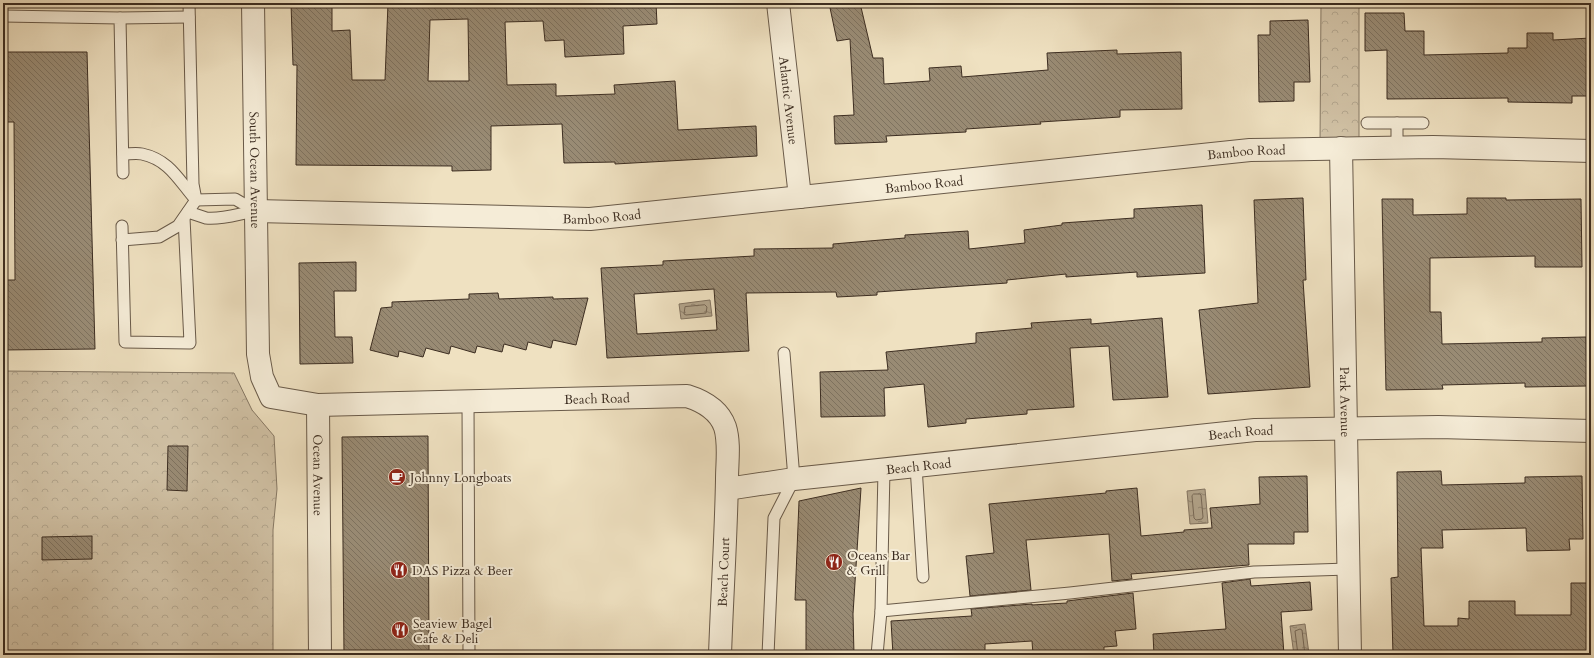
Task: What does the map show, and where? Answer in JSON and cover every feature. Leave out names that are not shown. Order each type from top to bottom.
[{"type":"street","name":"South Ocean Avenue","points":[[253,3],[258,354],[262,377],[271,397],[318,405]]},
{"type":"street","name":"Atlantic Avenue","points":[[778,3],[800,197]]},
{"type":"street","name":"Bamboo Road","points":[[256,211],[590,219],[1250,150],[1433,147],[1591,151]]},
{"type":"street","name":"Park Avenue","points":[[1341,148],[1350,655]]},
{"type":"street","name":"Beach Road","points":[[318,405],[687,396],[698,399],[710,407],[719,415],[725,426],[727,438],[726,489],[794,479],[1255,430],[1438,427],[1591,431]]},
{"type":"street","name":"Ocean Avenue","points":[[318,405],[320,655]]},
{"type":"street","name":"Beach Court","points":[[720,655],[726,489]]},
{"type":"lane","points":[[122,240],[159,237],[178,226],[196,200],[193,184],[189,3]]},
{"type":"lane","points":[[3,16],[120,18],[189,17]]},
{"type":"lane","points":[[120,18],[124,154],[123,173]]},
{"type":"lane","points":[[1367,123],[1423,123]]},
{"type":"lane","points":[[1397,123],[1397,147]]},
{"type":"lane","points":[[124,154],[142,154],[165,163],[175,173],[196,200]]},
{"type":"lane","points":[[196,200],[234,199],[256,211]]},
{"type":"lane","points":[[186,215],[207,218],[224,218],[238,213],[256,211]]},
{"type":"lane","points":[[122,226],[125,342],[190,342],[186,215]]},
{"type":"lane","points":[[768,655],[774,518],[794,479],[784,353]]},
{"type":"lane","points":[[468,401],[469,655]]},
{"type":"lane","points":[[916,466],[922,577]]},
{"type":"lane","points":[[877,655],[881,611],[884,470]]},
{"type":"lane","points":[[881,611],[1070,593],[1254,572],[1348,569]]},
{"type":"green space","points":[[1321,3],[1359,3],[1359,143],[1320,144]]},
{"type":"green space","points":[[3,371],[234,373],[252,410],[274,436],[277,489],[273,530],[273,655],[3,655]]},
{"type":"water","points":[[710,300],[712,316],[681,319],[679,304]]},
{"type":"water","points":[[1205,489],[1208,523],[1190,524],[1187,491]]},
{"type":"water","points":[[1305,624],[1309,654],[1294,655],[1290,626]]},
{"type":"building","points":[[291,3],[332,3],[332,31],[350,30],[352,80],[385,80],[388,3],[656,3],[657,24],[623,26],[624,54],[565,57],[564,40],[545,41],[543,21],[505,22],[507,85],[556,84],[556,96],[615,94],[614,85],[675,81],[678,130],[756,126],[757,156],[615,164],[615,162],[564,163],[562,124],[491,126],[491,170],[452,171],[452,166],[296,165],[297,65],[293,65]],"holes":[[[468,19],[469,81],[428,81],[430,20]]]},
{"type":"building","points":[[829,3],[860,3],[873,58],[883,58],[884,84],[930,81],[929,68],[961,66],[962,77],[1048,70],[1047,53],[1117,50],[1117,54],[1181,52],[1182,109],[1120,110],[1120,117],[1040,122],[1041,124],[966,129],[966,132],[886,136],[887,142],[835,144],[834,116],[854,115],[850,39],[837,41]]},
{"type":"building","points":[[1365,13],[1404,13],[1405,31],[1424,31],[1424,55],[1508,53],[1508,48],[1527,48],[1527,33],[1553,33],[1553,40],[1591,38],[1591,96],[1572,96],[1572,103],[1508,102],[1508,98],[1387,99],[1387,50],[1365,51]]},
{"type":"building","points":[[1308,20],[1310,82],[1294,82],[1294,101],[1259,102],[1258,35],[1270,35],[1270,21]]},
{"type":"building","points":[[3,52],[87,52],[95,349],[3,350],[3,280],[15,280],[14,122],[3,122]]},
{"type":"building","points":[[1303,198],[1306,280],[1303,280],[1310,387],[1208,394],[1199,310],[1258,303],[1254,200]]},
{"type":"building","points":[[1467,198],[1506,198],[1506,200],[1581,199],[1582,267],[1535,267],[1535,256],[1430,258],[1430,312],[1441,312],[1442,344],[1542,342],[1542,338],[1586,337],[1587,386],[1525,387],[1525,383],[1442,385],[1443,389],[1386,390],[1382,199],[1413,199],[1413,215],[1467,214]]},
{"type":"building","points":[[1202,205],[1205,273],[1137,277],[1137,272],[1066,277],[1066,274],[1007,280],[1007,283],[877,292],[877,295],[837,297],[836,292],[746,293],[749,351],[607,358],[601,268],[663,265],[663,261],[754,256],[754,249],[833,248],[833,244],[905,238],[905,235],[968,231],[969,249],[1025,243],[1024,230],[1062,225],[1062,223],[1134,218],[1134,209]],"holes":[[[714,289],[717,330],[637,334],[634,294]]]},
{"type":"building","points":[[356,262],[356,291],[334,291],[335,337],[352,337],[353,363],[300,364],[299,263]]},
{"type":"building","points":[[498,293],[499,299],[553,297],[553,299],[588,298],[576,345],[553,340],[551,348],[528,342],[526,350],[504,344],[502,352],[477,346],[475,353],[451,346],[449,354],[426,348],[423,357],[399,351],[398,357],[370,350],[381,308],[392,307],[392,302],[469,299],[469,294]]},
{"type":"building","points":[[1162,318],[1168,397],[1113,400],[1109,346],[1070,348],[1074,407],[1027,410],[1027,414],[966,419],[966,423],[928,427],[924,384],[884,388],[885,416],[821,417],[820,372],[888,370],[886,352],[976,343],[976,333],[1032,328],[1031,323],[1091,319],[1091,324]]},
{"type":"building","points":[[428,436],[429,655],[344,655],[342,437]]},
{"type":"building","points":[[168,446],[188,446],[187,491],[167,490]]},
{"type":"building","points":[[1441,471],[1442,485],[1525,483],[1525,477],[1582,476],[1583,539],[1569,539],[1570,550],[1527,551],[1526,528],[1442,530],[1443,548],[1421,548],[1424,626],[1458,626],[1458,618],[1469,619],[1469,601],[1515,601],[1515,615],[1571,615],[1571,583],[1591,583],[1591,655],[1393,655],[1391,578],[1398,577],[1397,472]]},
{"type":"building","points":[[1307,476],[1308,532],[1294,532],[1294,544],[1248,544],[1249,565],[1131,574],[1132,579],[1112,581],[1109,534],[1026,540],[1031,590],[970,596],[966,556],[994,553],[989,504],[1106,493],[1106,491],[1137,488],[1141,536],[1212,528],[1210,508],[1260,504],[1259,477]]},
{"type":"building","points":[[861,488],[853,614],[854,655],[806,655],[806,600],[795,600],[799,501]]},
{"type":"building","points":[[92,536],[92,559],[42,560],[42,537]]},
{"type":"building","points":[[1250,579],[1251,586],[1310,582],[1312,610],[1281,612],[1284,655],[1154,655],[1153,634],[1226,629],[1222,583]]},
{"type":"building","points":[[1133,593],[1136,629],[1115,631],[1117,646],[1104,647],[1104,655],[1033,655],[1032,641],[985,644],[985,655],[893,655],[891,621],[972,616],[971,609],[1067,603],[1067,601]]},
{"type":"place","name":"Johnny Longboats","points":[[397,477]]},
{"type":"place","name":"Oceans Bar & Grill","points":[[834,562]]},
{"type":"place","name":"DAS Pizza & Beer","points":[[399,570]]},
{"type":"place","name":"Seaview Bagel Cafe & Deli","points":[[400,630]]}]
